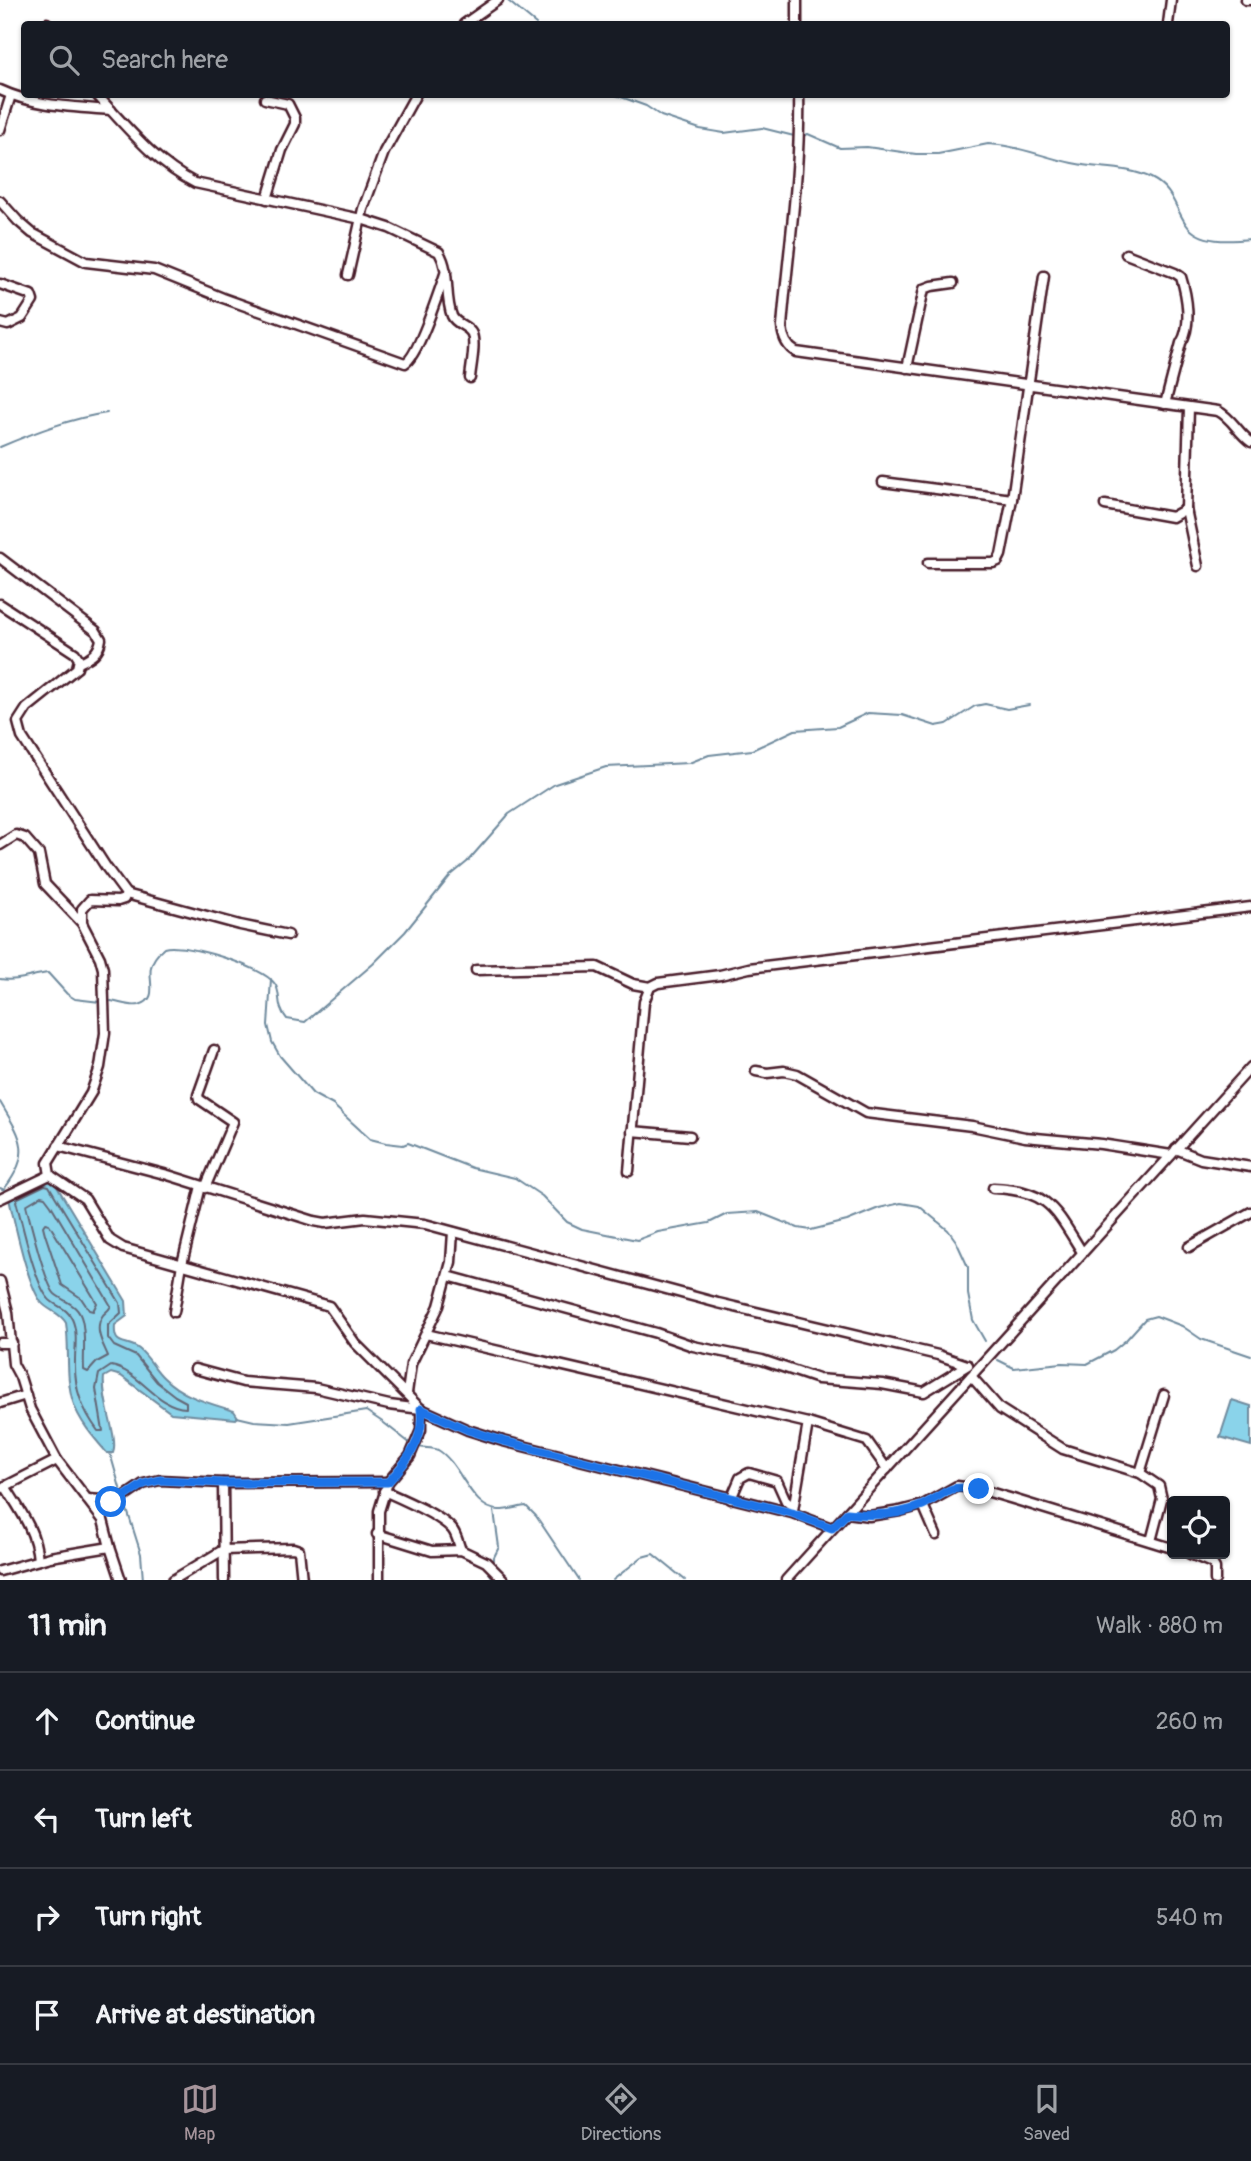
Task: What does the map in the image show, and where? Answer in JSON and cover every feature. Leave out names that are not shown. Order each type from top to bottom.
[{"type":"street","points":[[468,21],[498,0]]},
{"type":"street","points":[[797,0],[797,21]]},
{"type":"street","points":[[1168,21],[1171,0]]},
{"type":"street","points":[[0,90],[21,97]]},
{"type":"street","points":[[0,130],[11,95]]},
{"type":"street","points":[[24,98],[55,105],[111,110]]},
{"type":"street","points":[[100,98],[147,149],[185,178],[206,187],[361,219],[429,246],[441,255],[452,315],[458,324],[471,332],[473,338],[470,378]]},
{"type":"street","points":[[348,275],[361,219],[384,152],[414,98]]},
{"type":"street","points":[[799,98],[792,244],[782,327],[784,339],[790,349],[1224,414],[1251,442]]},
{"type":"street","points":[[265,99],[288,104],[295,118],[267,199]]},
{"type":"street","points":[[0,201],[32,233],[86,262],[155,270],[223,299],[405,363],[411,359],[421,338],[446,271]]},
{"type":"street","points":[[1126,254],[1175,273],[1181,277],[1184,286],[1186,335],[1181,343],[1165,404]]},
{"type":"street","points":[[928,563],[993,563],[998,561],[1001,555],[1012,499],[1044,276]]},
{"type":"street","points":[[0,284],[31,295],[33,301],[22,318],[8,325],[0,323]]},
{"type":"street","points":[[907,368],[924,289],[953,284]]},
{"type":"street","points":[[1189,408],[1186,509],[1199,566]]},
{"type":"street","points":[[883,482],[1012,499]]},
{"type":"street","points":[[1105,505],[1172,517],[1186,509]]},
{"type":"street","points":[[0,558],[96,631],[101,639],[100,647],[94,655],[79,663],[66,679],[27,708],[18,722],[19,729],[83,832],[126,894],[288,935]]},
{"type":"street","points":[[0,604],[75,653],[79,663]]},
{"type":"street","points":[[0,845],[16,835],[25,838],[39,854],[45,884],[82,923],[103,969],[105,1033],[100,1067],[91,1093],[48,1163],[50,1175],[85,1199],[110,1240],[116,1245],[329,1306],[355,1343],[421,1409],[421,1430],[410,1456],[386,1487],[379,1511],[379,1580]]},
{"type":"street","points":[[82,923],[82,909],[90,900],[118,901],[124,899],[126,894]]},
{"type":"street","points":[[476,970],[597,967],[633,984],[650,988],[667,980],[720,975],[749,968],[1251,906]]},
{"type":"street","points":[[629,1171],[644,1002],[650,988]]},
{"type":"street","points":[[174,1312],[182,1264],[203,1187],[233,1122],[199,1099],[198,1095],[214,1051]]},
{"type":"street","points":[[786,1580],[1251,1067]]},
{"type":"street","points":[[756,1071],[797,1074],[866,1113],[972,1126],[1025,1137],[1174,1152],[1251,1167]]},
{"type":"street","points":[[632,1131],[690,1136]]},
{"type":"street","points":[[58,1146],[126,1163],[314,1222],[365,1218],[425,1224],[718,1303],[938,1355],[967,1365],[1000,1409],[1063,1449],[1140,1473],[1160,1486],[1162,1499],[1151,1541]]},
{"type":"street","points":[[0,1199],[50,1175]]},
{"type":"street","points":[[993,1188],[1014,1189],[1043,1199],[1056,1211],[1082,1252]]},
{"type":"street","points":[[1189,1247],[1251,1212]]},
{"type":"street","points":[[407,1393],[411,1364],[439,1306],[448,1276],[453,1232]]},
{"type":"street","points":[[448,1276],[656,1333],[693,1346],[762,1360],[825,1380],[882,1384],[923,1392],[967,1365]]},
{"type":"street","points":[[0,1281],[8,1312],[13,1364],[38,1428],[57,1460],[103,1520],[121,1580]]},
{"type":"street","points":[[426,1334],[808,1423],[867,1441],[887,1469]]},
{"type":"street","points":[[0,1343],[12,1343]]},
{"type":"street","points":[[195,1369],[243,1382],[317,1388],[389,1405],[421,1409],[468,1430],[503,1441],[731,1499],[793,1510],[832,1528]]},
{"type":"street","points":[[0,1403],[26,1395]]},
{"type":"street","points":[[1140,1473],[1164,1395]]},
{"type":"street","points":[[793,1510],[808,1423]]},
{"type":"street","points":[[38,1560],[38,1549],[30,1527],[3,1488],[57,1460]]},
{"type":"street","points":[[731,1499],[740,1478],[749,1473],[777,1481],[793,1510]]},
{"type":"street","points":[[87,1499],[118,1501],[153,1481],[386,1487],[449,1526],[461,1550]]},
{"type":"street","points":[[223,1483],[224,1580]]},
{"type":"street","points":[[847,1513],[885,1515],[923,1505],[957,1486],[979,1489],[1167,1546]]},
{"type":"street","points":[[923,1505],[936,1535]]},
{"type":"street","points":[[377,1534],[432,1551],[461,1550],[486,1562],[504,1580]]},
{"type":"street","points":[[0,1571],[38,1560],[110,1547]]},
{"type":"street","points":[[173,1580],[223,1550],[293,1548],[299,1550],[302,1580]]},
{"type":"street","points":[[1202,1559],[1212,1563],[1215,1580]]},
{"type":"water","points":[[50,1175],[126,1301],[127,1316],[115,1325],[118,1340],[139,1349],[171,1385],[197,1399],[234,1411],[238,1417],[236,1419],[171,1413],[121,1376],[111,1373],[104,1377],[104,1387],[114,1438],[113,1453],[107,1453],[92,1435],[73,1402],[68,1372],[66,1323],[61,1316],[41,1302],[36,1292],[26,1266],[8,1195]]},
{"type":"water","points":[[1232,1400],[1251,1406],[1251,1446],[1220,1437]]},
{"type":"waterway","points":[[508,1],[532,21]]},
{"type":"waterway","points":[[624,98],[646,106],[661,116],[700,129],[724,133],[762,128],[794,136]]},
{"type":"waterway","points":[[803,136],[808,134],[840,148],[867,147],[916,154],[938,154],[988,144],[999,145],[1082,165],[1132,171],[1151,178],[1164,187],[1186,224],[1199,235],[1216,240],[1251,239]]},
{"type":"waterway","points":[[0,447],[66,422],[107,413]]},
{"type":"waterway","points":[[111,1001],[132,1005],[145,1003],[151,994],[150,972],[153,961],[164,948],[174,947],[222,957],[268,977],[277,988],[281,1009],[287,1019],[305,1022],[373,964],[405,932],[450,876],[467,862],[509,814],[555,784],[606,767],[689,763],[709,755],[752,750],[795,730],[838,727],[868,713],[902,715],[936,726],[947,724],[975,706],[985,704],[1007,709],[1029,705]]},
{"type":"waterway","points":[[0,979],[19,979],[48,973],[75,999],[100,1002]]},
{"type":"waterway","points":[[271,979],[268,1025],[272,1042],[280,1056],[313,1094],[333,1105],[370,1139],[403,1145],[408,1143],[472,1168],[515,1178],[542,1196],[567,1222],[582,1229],[637,1240],[658,1232],[709,1223],[727,1214],[758,1212],[798,1228],[811,1230],[901,1203],[919,1206],[948,1230],[956,1241],[968,1267],[968,1294],[973,1320],[985,1341]]},
{"type":"waterway","points":[[0,1102],[14,1125],[21,1145],[19,1164],[5,1188]]},
{"type":"waterway","points":[[0,1188],[7,1191]]},
{"type":"waterway","points":[[998,1360],[1014,1368],[1062,1363],[1087,1364],[1114,1350],[1145,1319],[1156,1316],[1182,1326],[1201,1339],[1251,1356]]},
{"type":"waterway","points":[[237,1417],[289,1423],[366,1411],[411,1444]]},
{"type":"waterway","points":[[416,1446],[438,1450],[446,1456],[473,1494],[489,1508],[502,1510],[526,1506],[536,1516],[579,1580]]},
{"type":"waterway","points":[[110,1453],[122,1495]]},
{"type":"waterway","points":[[124,1500],[141,1554],[143,1580]]},
{"type":"waterway","points":[[492,1561],[499,1547],[494,1511]]},
{"type":"waterway","points":[[613,1580],[642,1557],[653,1554],[685,1580]]},
{"type":"waterway","points":[[487,1570],[494,1580]]},
{"type":"route","points":[[111,1502],[118,1501],[144,1484],[160,1480],[223,1483],[388,1482],[410,1456],[421,1430],[421,1409],[468,1430],[503,1441],[792,1513],[832,1528],[847,1513],[885,1515],[923,1505],[957,1486],[979,1489]]}]
